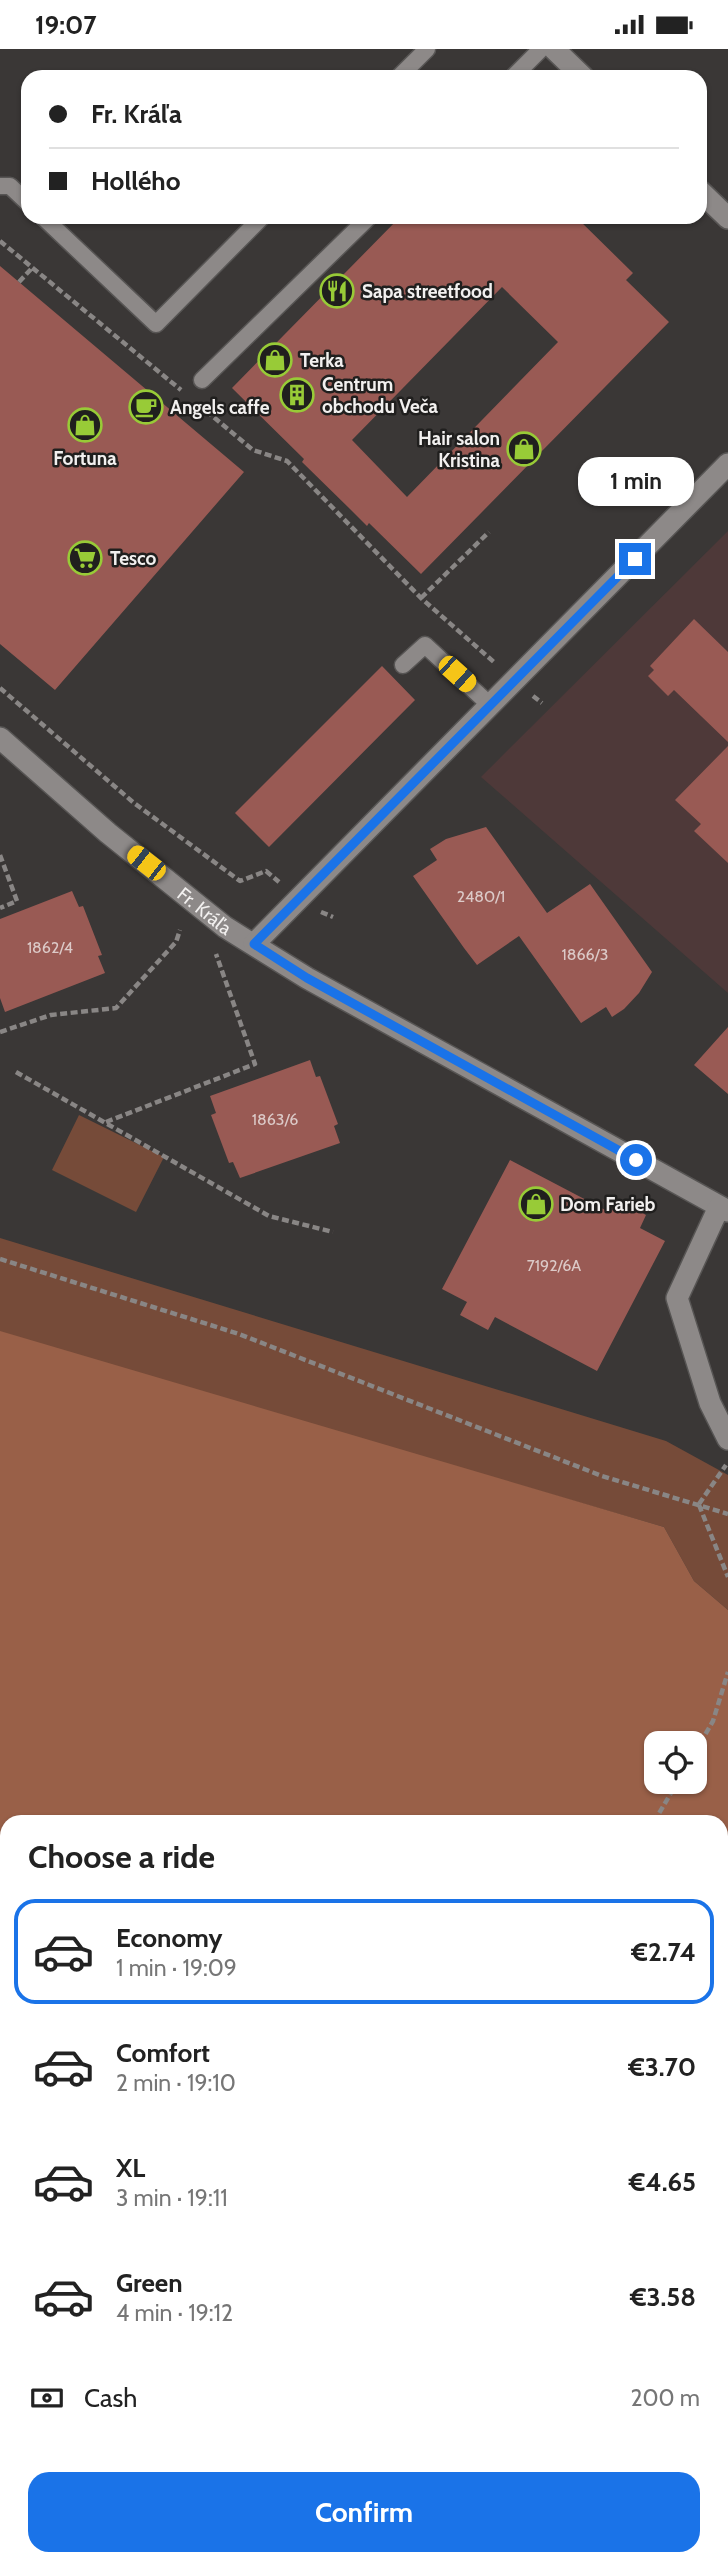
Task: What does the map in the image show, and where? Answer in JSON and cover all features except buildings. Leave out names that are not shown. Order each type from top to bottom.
[{"type":"street","points":[[554,49],[576,70]]},
{"type":"street","points":[[707,198],[728,218]]},
{"type":"street","points":[[254,944],[728,464]]},
{"type":"street","name":"Fr. Kráľa","points":[[0,738],[108,833],[225,927],[307,978],[724,1209]]},
{"type":"street","points":[[724,1209],[677,1298],[710,1403],[728,1439]]},
{"type":"lane","points":[[406,70],[426,49]]},
{"type":"lane","points":[[520,70],[541,49]]},
{"type":"lane","points":[[0,186],[10,185],[21,196]]},
{"type":"lane","points":[[50,224],[156,324],[254,224]]},
{"type":"lane","points":[[202,380],[362,224]]},
{"type":"lane","points":[[403,665],[425,645],[490,705]]},
{"type":"path","points":[[0,241],[253,450],[288,461],[421,598],[501,668]]},
{"type":"path","points":[[19,282],[32,268]]},
{"type":"path","points":[[421,598],[489,532]]},
{"type":"path","points":[[0,688],[134,803],[240,881],[266,871],[286,888]]},
{"type":"path","points":[[0,855],[18,901],[0,908]]},
{"type":"path","points":[[0,1032],[51,1015],[116,1008],[176,942],[180,930]]},
{"type":"path","points":[[105,1123],[256,1064],[216,954]]},
{"type":"path","points":[[16,1072],[269,1216],[333,1231]]},
{"type":"path","points":[[0,1259],[239,1334],[602,1476],[728,1514]]},
{"type":"path","points":[[699,1504],[728,1463]]},
{"type":"path","points":[[699,1504],[728,1577]]},
{"type":"path","points":[[707,1731],[713,1721],[728,1672]]},
{"type":"path","points":[[658,1815],[670,1794]]},
{"type":"shaded area","points":[[728,531],[728,993],[481,777]]},
{"type":"shaded area","points":[[79,1115],[164,1157],[136,1212],[52,1170]]},
{"type":"shaded area","points":[[0,1238],[666,1441],[728,1475],[728,1610],[694,1581],[664,1527],[0,1334]]},
{"type":"shaded area","points":[[0,1331],[664,1527],[694,1581],[728,1610],[728,1815],[0,1815]]},
{"type":"place","name":"Sapa streetfood","points":[[337,291]]},
{"type":"place","name":"Terka","points":[[275,360]]},
{"type":"place","name":"Centrum obchodu Veča","points":[[297,395]]},
{"type":"place","name":"Angels caffe","points":[[146,407]]},
{"type":"place","name":"Fortuna","points":[[85,425]]},
{"type":"place","name":"Hair salon Kristina","points":[[524,449]]},
{"type":"place","name":"Tesco","points":[[85,558]]},
{"type":"place","name":"Dom Farieb","points":[[536,1204]]},
{"type":"route","points":[[635,559],[254,944],[307,978],[636,1160]]}]
